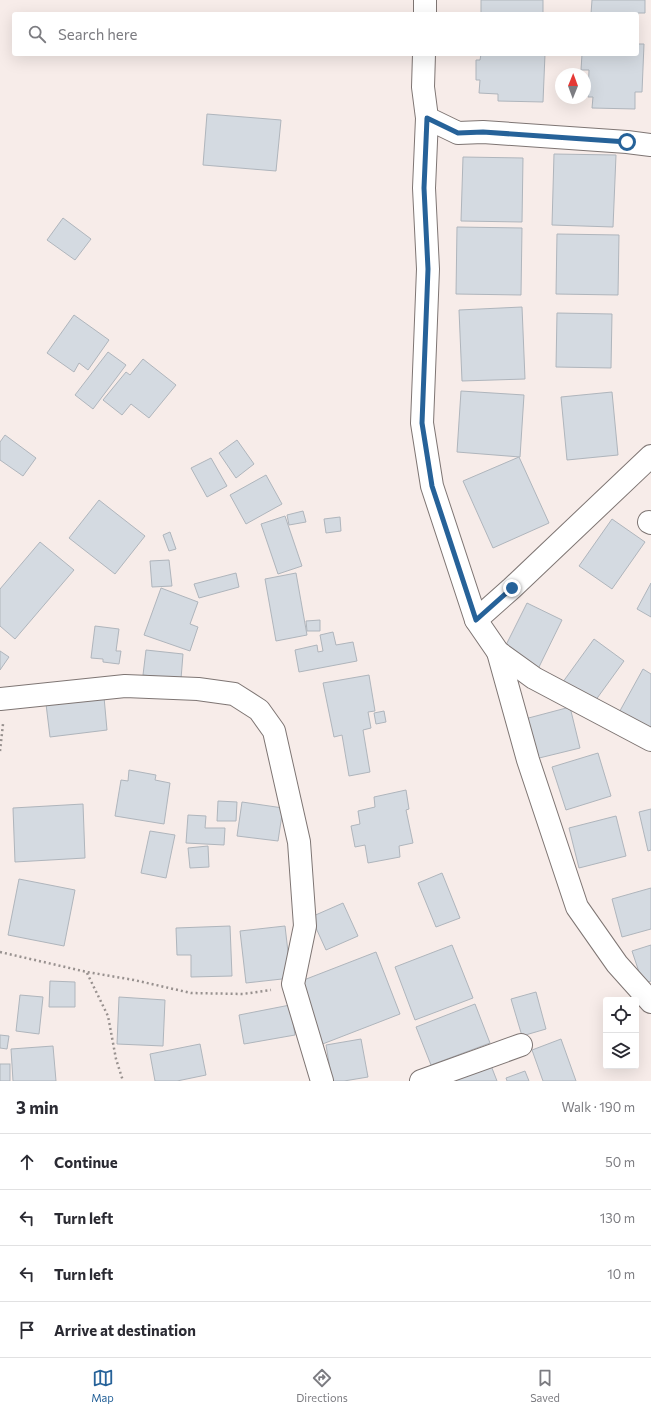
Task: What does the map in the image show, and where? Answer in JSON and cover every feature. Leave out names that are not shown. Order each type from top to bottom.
[{"type":"street","points":[[425,0],[425,12]]},
{"type":"street","points":[[424,56],[423,87],[427,118],[424,188],[428,269],[422,423],[432,486],[476,620],[498,652],[528,760],[577,908],[617,964],[651,1002]]},
{"type":"street","points":[[427,118],[458,133],[491,132],[651,145]]},
{"type":"street","points":[[476,620],[512,588],[651,456]]},
{"type":"street","points":[[498,652],[534,678],[651,740]]},
{"type":"street","points":[[0,699],[125,686],[198,689],[234,694],[259,710],[274,731],[299,842],[305,926],[293,984],[322,1081]]},
{"type":"street","points":[[421,1081],[521,1045]]},
{"type":"path","points":[[0,952],[87,972],[134,980],[191,993],[243,994],[275,989],[293,984]]},
{"type":"path","points":[[87,972],[108,1016],[116,1060],[122,1081]]},
{"type":"building","points":[[481,0],[543,0],[543,12],[481,12]]},
{"type":"building","points":[[592,0],[645,0],[645,13],[591,12]]},
{"type":"building","points":[[639,44],[644,44],[642,92],[635,92],[635,109],[592,108],[593,97],[591,97],[591,68],[581,68],[582,56],[639,56]]},
{"type":"building","points":[[481,56],[545,56],[543,102],[498,101],[498,94],[479,93],[480,80],[476,80],[476,60],[480,60]]},
{"type":"building","points":[[207,114],[281,120],[276,171],[203,165]]},
{"type":"building","points":[[554,154],[616,155],[613,227],[552,225]]},
{"type":"building","points":[[463,157],[523,158],[522,222],[461,221]]},
{"type":"building","points":[[63,218],[91,239],[75,260],[47,240]]},
{"type":"building","points":[[457,227],[522,228],[521,295],[456,294]]},
{"type":"building","points":[[557,234],[619,235],[618,295],[556,294]]},
{"type":"building","points":[[522,307],[525,379],[462,381],[459,310]]},
{"type":"building","points":[[557,313],[612,314],[611,368],[556,367]]},
{"type":"building","points":[[74,315],[109,340],[88,370],[79,363],[74,372],[47,353]]},
{"type":"building","points":[[108,352],[126,365],[93,409],[75,395]]},
{"type":"building","points":[[143,359],[176,385],[149,418],[131,404],[122,415],[103,400],[126,372],[130,375]]},
{"type":"building","points":[[461,391],[524,395],[520,457],[457,452]]},
{"type":"building","points":[[612,392],[618,455],[567,460],[561,397]]},
{"type":"building","points":[[5,435],[36,458],[23,476],[0,460],[0,442]]},
{"type":"building","points":[[237,440],[254,464],[236,478],[219,453]]},
{"type":"building","points":[[519,457],[549,523],[493,548],[463,481]]},
{"type":"building","points":[[211,458],[227,486],[207,497],[191,468]]},
{"type":"building","points":[[266,475],[282,504],[246,524],[230,495]]},
{"type":"building","points":[[99,500],[145,536],[115,574],[69,538]]},
{"type":"building","points":[[303,511],[306,522],[289,525],[287,515]]},
{"type":"building","points":[[285,516],[302,566],[278,574],[261,524]]},
{"type":"building","points":[[340,517],[341,531],[326,533],[324,519]]},
{"type":"building","points":[[612,519],[645,542],[612,589],[579,566]]},
{"type":"building","points":[[170,532],[176,549],[169,551],[163,535]]},
{"type":"building","points":[[40,542],[74,570],[15,639],[0,626],[0,589]]},
{"type":"building","points":[[169,560],[172,586],[152,587],[150,561]]},
{"type":"building","points":[[236,573],[239,587],[199,598],[194,584]]},
{"type":"building","points":[[296,573],[307,635],[276,641],[265,579]]},
{"type":"building","points":[[651,583],[651,617],[637,609]]},
{"type":"building","points":[[161,588],[198,602],[190,624],[198,627],[190,651],[144,635]]},
{"type":"building","points":[[527,603],[562,620],[538,669],[503,651]]},
{"type":"building","points":[[320,620],[320,631],[307,631],[306,621]]},
{"type":"building","points":[[95,626],[119,629],[116,651],[121,651],[119,664],[103,662],[103,659],[91,658]]},
{"type":"building","points":[[333,632],[336,645],[353,642],[357,661],[299,672],[295,650],[317,645],[318,652],[323,651],[320,635]]},
{"type":"building","points":[[594,639],[624,661],[590,708],[560,686]]},
{"type":"building","points":[[146,650],[183,654],[181,679],[143,675]]},
{"type":"building","points":[[0,651],[9,657],[0,670]]},
{"type":"building","points":[[643,669],[651,674],[651,730],[616,718]]},
{"type":"building","points":[[369,675],[375,711],[368,712],[371,728],[363,730],[370,772],[349,776],[342,735],[334,737],[323,683]]},
{"type":"building","points":[[104,697],[107,730],[50,737],[46,704]]},
{"type":"building","points":[[570,707],[580,748],[531,760],[521,720]]},
{"type":"building","points":[[384,711],[386,722],[376,724],[374,713]]},
{"type":"building","points":[[598,753],[611,796],[566,810],[552,767]]},
{"type":"building","points":[[129,770],[156,775],[155,780],[170,783],[164,824],[115,816],[121,780],[128,781]]},
{"type":"building","points":[[406,790],[409,809],[406,810],[413,843],[399,846],[400,857],[368,863],[365,845],[355,847],[351,826],[360,824],[358,811],[375,807],[374,797]]},
{"type":"building","points":[[218,801],[237,802],[236,821],[217,821]]},
{"type":"building","points":[[242,802],[283,808],[278,841],[237,836]]},
{"type":"building","points":[[83,804],[85,858],[15,862],[13,808]]},
{"type":"building","points":[[651,809],[651,850],[648,851],[639,812]]},
{"type":"building","points":[[188,815],[206,816],[205,828],[225,828],[224,845],[186,843]]},
{"type":"building","points":[[616,816],[626,856],[579,868],[569,828]]},
{"type":"building","points":[[150,831],[175,835],[166,878],[141,873]]},
{"type":"building","points":[[208,846],[209,867],[190,868],[188,848]]},
{"type":"building","points":[[442,873],[460,918],[436,927],[418,883]]},
{"type":"building","points":[[19,879],[75,890],[64,946],[8,935]]},
{"type":"building","points":[[651,888],[651,929],[622,937],[612,899]]},
{"type":"building","points":[[343,903],[358,936],[326,950],[311,917]]},
{"type":"building","points":[[230,926],[232,976],[191,977],[191,955],[177,955],[176,928]]},
{"type":"building","points":[[285,926],[291,978],[246,983],[240,931]]},
{"type":"building","points":[[452,945],[473,998],[415,1020],[395,967]]},
{"type":"building","points":[[651,945],[651,981],[643,984],[632,951]]},
{"type":"building","points":[[376,952],[400,1014],[320,1045],[296,983]]},
{"type":"building","points":[[50,981],[75,982],[75,1007],[49,1007]]},
{"type":"building","points":[[536,992],[546,1029],[522,1036],[511,999]]},
{"type":"building","points":[[20,995],[43,997],[39,1034],[16,1031]]},
{"type":"building","points":[[119,997],[165,1000],[163,1046],[117,1044]]},
{"type":"building","points":[[475,1004],[490,1043],[431,1065],[416,1027]]},
{"type":"building","points":[[290,1005],[295,1035],[244,1044],[239,1015]]},
{"type":"building","points":[[0,1035],[9,1036],[7,1049],[0,1048]]},
{"type":"building","points":[[361,1039],[368,1077],[344,1081],[332,1081],[326,1045]]},
{"type":"building","points":[[561,1039],[576,1081],[543,1081],[532,1050]]},
{"type":"building","points":[[200,1044],[206,1075],[177,1081],[155,1081],[150,1054]]},
{"type":"building","points":[[53,1046],[56,1081],[13,1081],[11,1049]]},
{"type":"building","points":[[490,1063],[497,1081],[454,1081],[453,1077]]},
{"type":"building","points":[[0,1064],[10,1064],[10,1081],[0,1081]]},
{"type":"building","points":[[525,1071],[529,1081],[507,1081],[506,1078]]},
{"type":"route","points":[[512,588],[476,620],[432,486],[422,423],[428,269],[424,188],[427,118],[458,133],[483,132],[627,142]]}]
